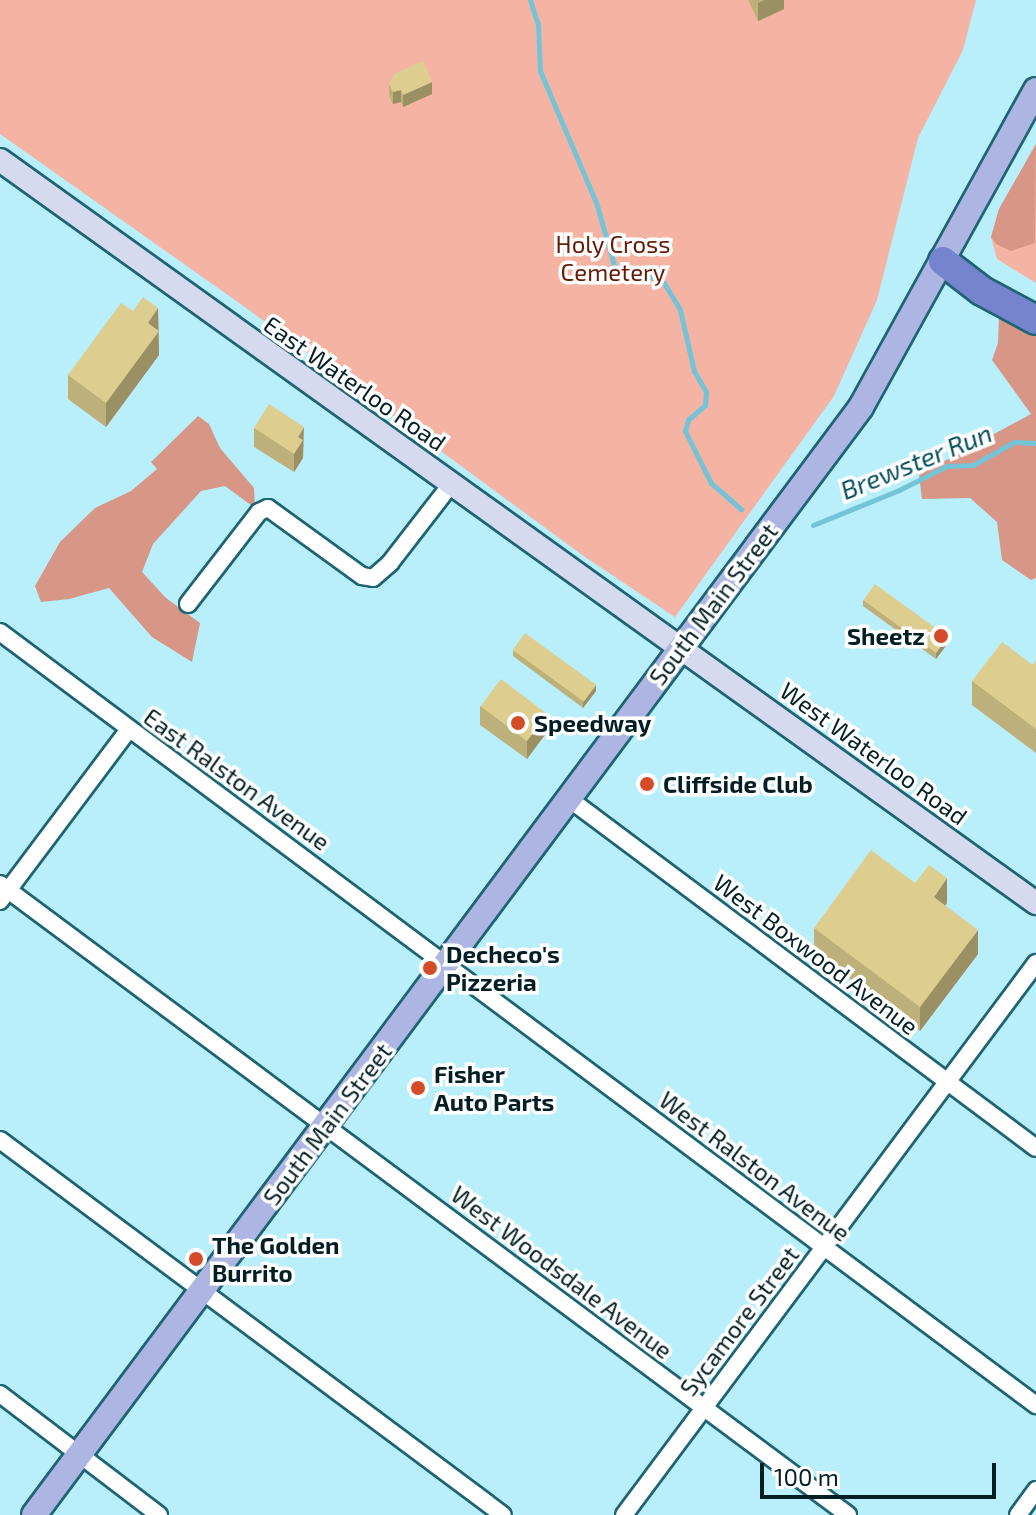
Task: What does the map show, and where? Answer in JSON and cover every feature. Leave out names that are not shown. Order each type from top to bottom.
[{"type":"highway","points":[[943,261],[993,276],[1036,298]]},
{"type":"highway","points":[[943,261],[982,291],[1036,320]]},
{"type":"main road","name":"South Main Street","points":[[34,1515],[861,407],[1036,90]]},
{"type":"main road","name":"East Waterloo Road","points":[[0,160],[681,646]]},
{"type":"main road","name":"West Waterloo Road","points":[[681,646],[1036,903]]},
{"type":"street","points":[[188,604],[259,512],[268,508],[362,576],[379,576],[452,483]]},
{"type":"street","name":"East Ralston Avenue","points":[[0,632],[446,964]]},
{"type":"street","points":[[3,891],[129,729]]},
{"type":"street","name":"West Boxwood Avenue","points":[[568,798],[1036,1148]]},
{"type":"street","name":"West Woodsdale Avenue","points":[[3,891],[325,1125],[848,1515]]},
{"type":"street","name":"Sycamore Street","points":[[624,1515],[1036,963]]},
{"type":"street","name":"West Ralston Avenue","points":[[446,964],[1036,1405]]},
{"type":"street","points":[[0,1140],[503,1515]]},
{"type":"street","points":[[0,1394],[159,1515]]},
{"type":"street","points":[[1018,1515],[1036,1490]]},
{"type":"green space","name":"Holy Cross Cemetery","points":[[0,0],[976,0],[963,50],[918,138],[877,300],[834,396],[675,617],[585,557],[242,305],[0,134]]},
{"type":"green space","points":[[1036,144],[1036,283],[997,259],[991,237],[999,209]]},
{"type":"shaded area","points":[[1036,144],[1035,243],[1011,251],[996,244],[991,237],[999,209]]},
{"type":"shaded area","points":[[999,317],[1036,329],[1036,578],[1031,580],[1002,560],[997,522],[970,498],[922,499],[919,475],[1031,414],[992,360],[998,343]]},
{"type":"shaded area","points":[[198,416],[209,424],[220,448],[254,488],[255,508],[225,486],[201,491],[153,544],[142,572],[166,598],[200,623],[192,662],[152,637],[109,588],[69,599],[41,602],[35,586],[60,542],[95,508],[131,491],[157,469],[151,462]]},
{"type":"building","points":[[423,61],[432,82],[403,95],[401,90],[393,92],[389,84],[394,74]]},
{"type":"building","points":[[143,297],[158,308],[148,323],[159,331],[106,403],[68,375],[121,303],[133,311]]},
{"type":"building","points":[[269,404],[304,427],[298,437],[303,440],[294,454],[254,428]]},
{"type":"building","points":[[875,584],[948,637],[936,653],[863,600]]},
{"type":"building","points":[[525,633],[596,685],[584,702],[513,650]]},
{"type":"building","points":[[1002,642],[1033,665],[1036,661],[1036,729],[972,681]]},
{"type":"building","points":[[501,679],[547,714],[527,741],[481,706]]},
{"type":"building","points":[[871,850],[915,883],[929,865],[947,878],[934,897],[978,930],[920,1007],[814,928]]},
{"type":"waterway","name":"Brewster Run","points":[[530,0],[538,24],[540,71],[596,202],[614,265],[629,280],[649,276],[664,283],[680,310],[694,371],[706,392],[705,405],[688,420],[685,431],[711,483],[741,509]]},
{"type":"waterway","name":"Brewster Run","points":[[813,525],[899,490],[947,466],[973,465],[1014,442],[1036,443]]},
{"type":"place","name":"Sheetz","points":[[941,636]]},
{"type":"place","name":"Speedway","points":[[518,723]]},
{"type":"place","name":"Cliffside Club","points":[[647,784]]},
{"type":"place","name":"Decheco's Pizzeria","points":[[430,968]]},
{"type":"place","name":"Fisher Auto Parts","points":[[418,1088]]},
{"type":"place","name":"The Golden Burrito","points":[[196,1259]]}]
